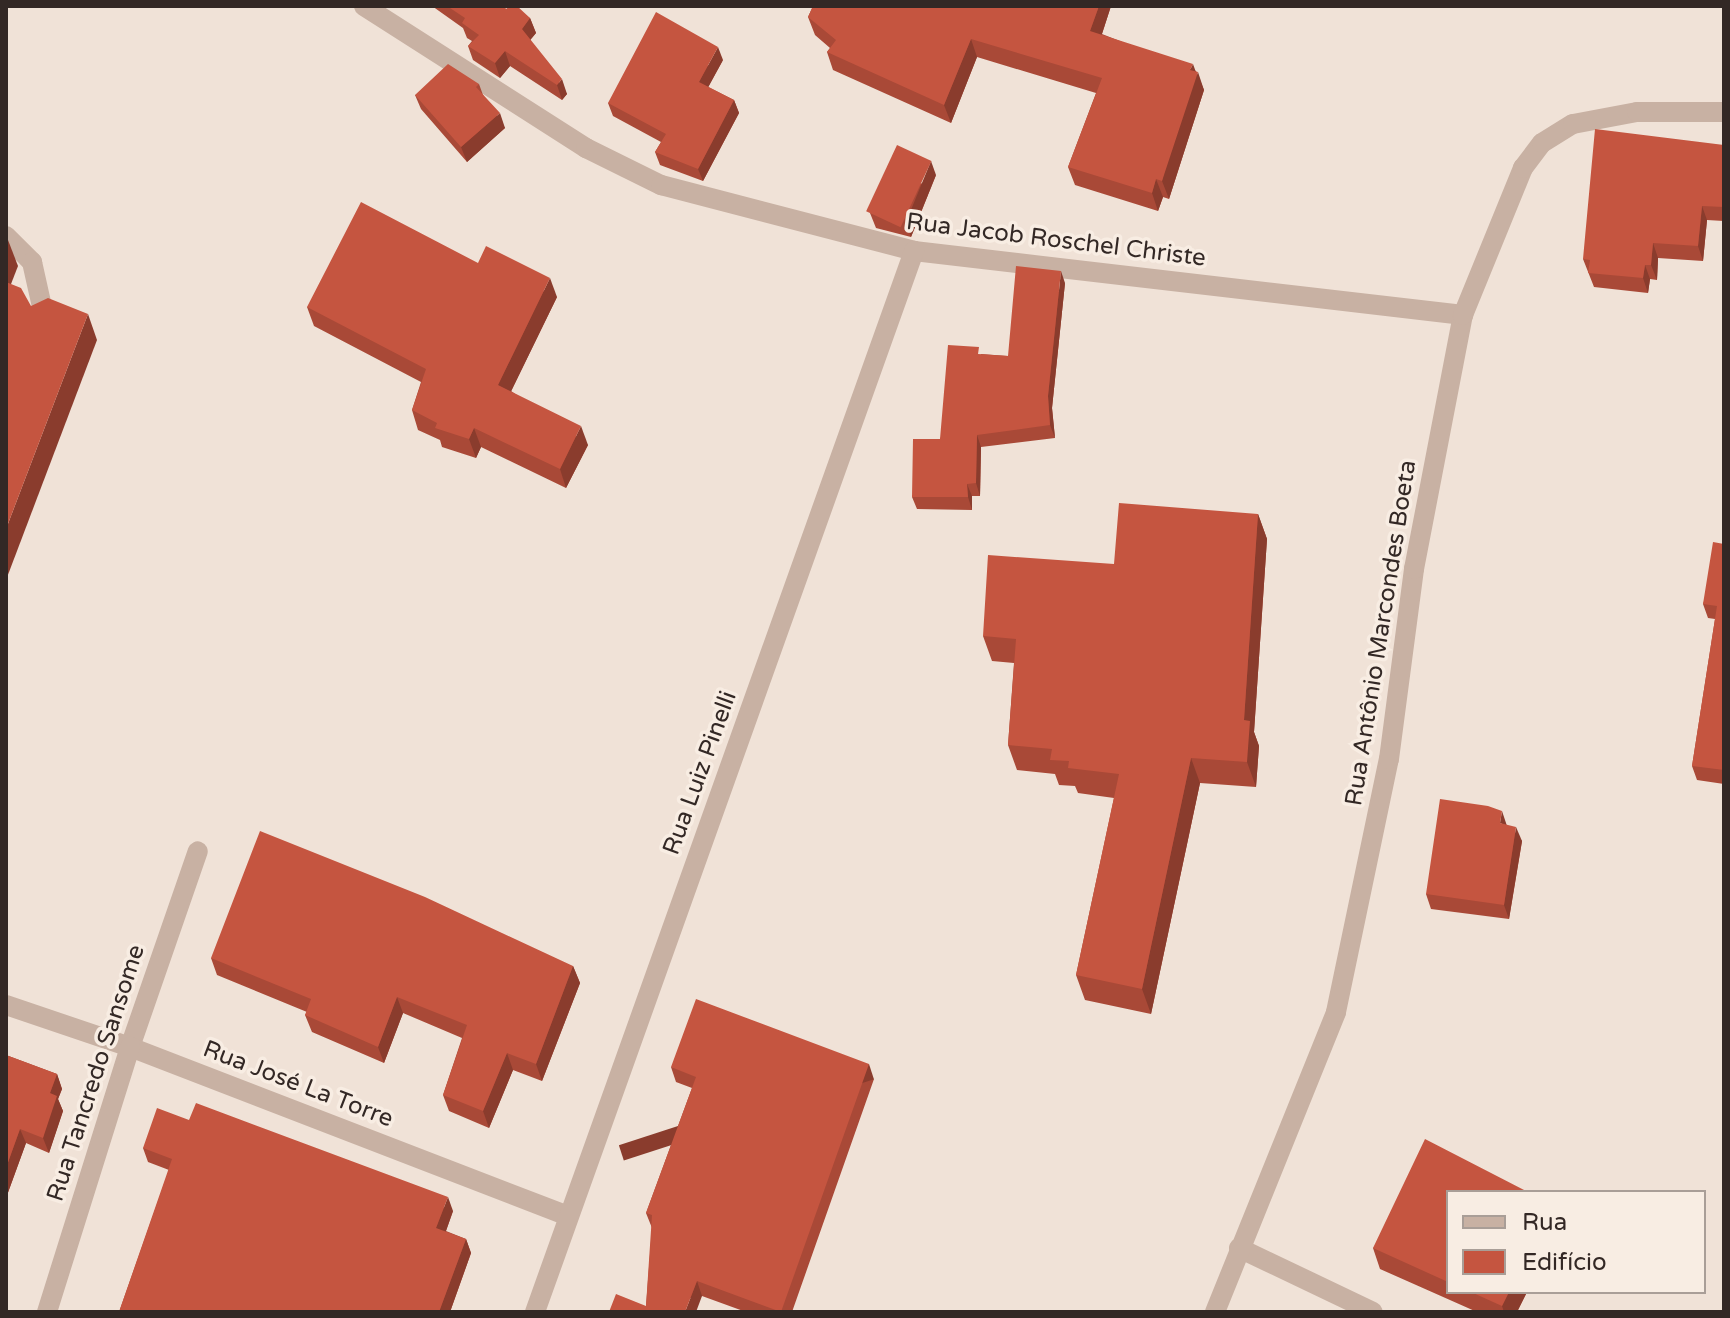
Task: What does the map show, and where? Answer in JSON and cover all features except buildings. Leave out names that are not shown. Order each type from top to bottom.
[{"type":"street","name":"Rua Jacob Roschel Christe","points":[[364,6],[586,148],[661,185],[914,251],[1463,315]]},
{"type":"street","name":"Rua Antônio Marcondes Boeta","points":[[1215,1312],[1336,1012],[1389,759],[1414,569],[1463,315],[1523,168],[1542,143],[1573,124],[1637,112],[1724,112]]},
{"type":"street","points":[[6,236],[32,262],[45,320]]},
{"type":"street","name":"Rua Luiz Pinelli","points":[[535,1312],[914,251]]},
{"type":"street","name":"Rua Tancredo Sansome","points":[[47,1312],[130,1047],[198,851]]},
{"type":"street","name":"Rua José La Torre","points":[[6,1005],[130,1047],[569,1216]]},
{"type":"street","points":[[1239,1248],[1373,1312]]}]
